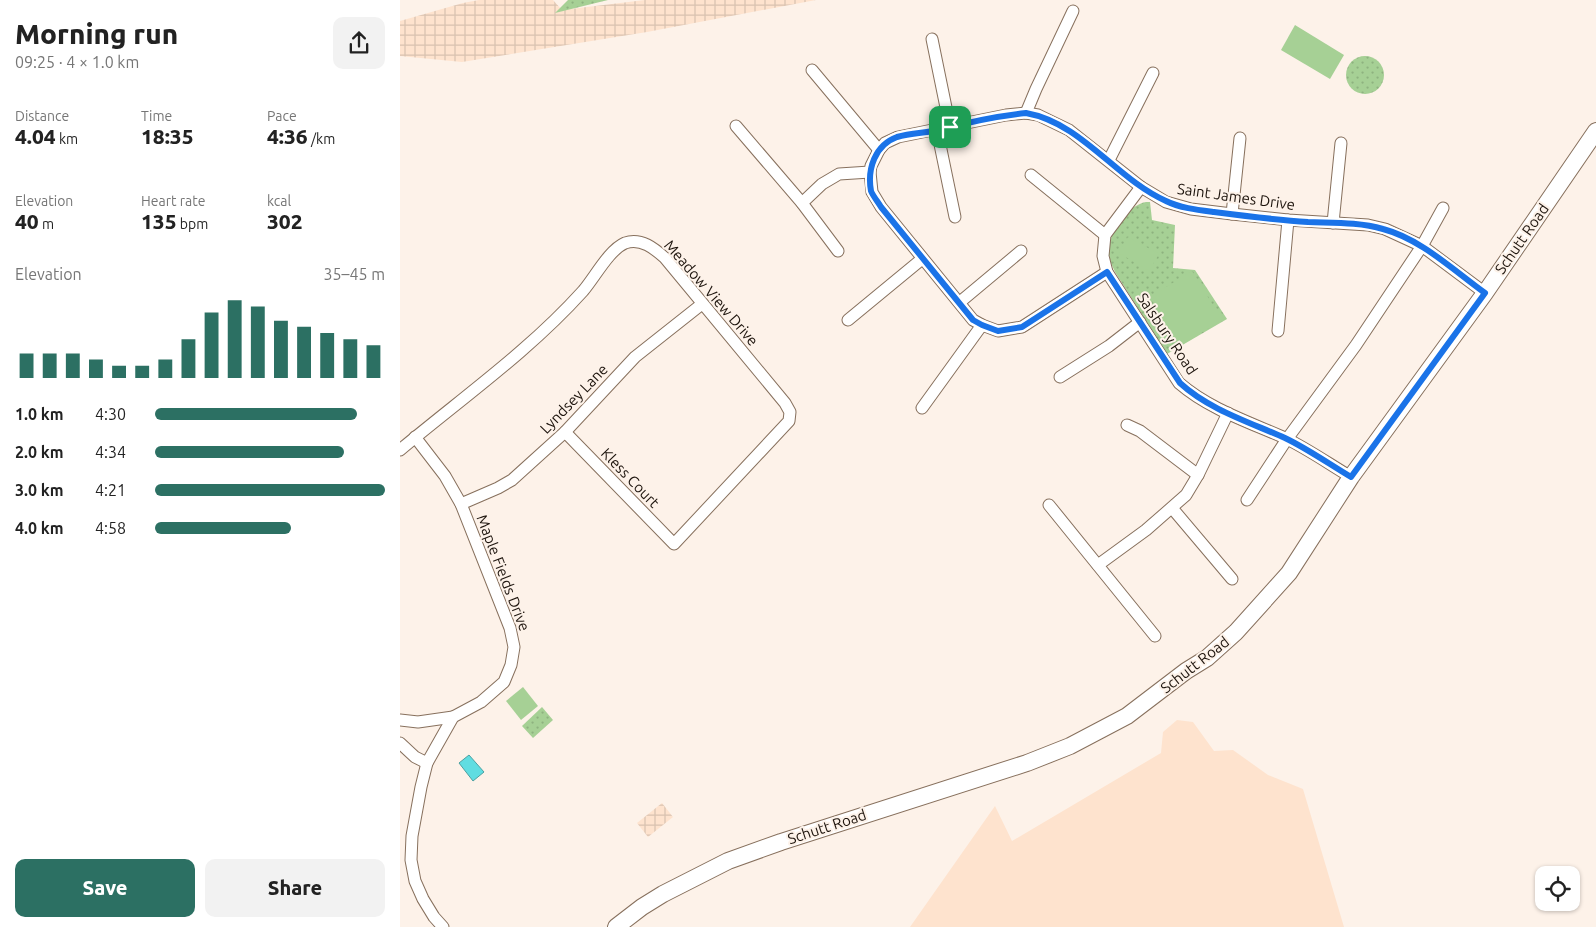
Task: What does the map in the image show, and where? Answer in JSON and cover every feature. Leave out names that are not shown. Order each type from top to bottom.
[{"type":"street","points":[[1026,113],[1074,11]]},
{"type":"street","points":[[932,39],[950,127]]},
{"type":"street","points":[[812,70],[879,150],[870,172],[872,192],[881,207],[973,320],[998,331],[1022,327],[1107,272]]},
{"type":"street","points":[[1108,160],[1153,73]]},
{"type":"street","name":"Saint James Drive","points":[[879,150],[885,143],[898,137],[1006,115],[1026,113],[1038,115],[1069,130],[1141,187],[1166,202],[1190,209],[1288,220],[1368,225],[1384,229],[1422,246],[1485,293]]},
{"type":"street","points":[[736,126],[802,203],[838,251]]},
{"type":"street","points":[[937,130],[954,217]]},
{"type":"street","name":"Schutt Road","points":[[616,927],[663,894],[728,861],[1034,760],[1084,740],[1127,716],[1186,671],[1207,658],[1236,632],[1289,573],[1351,477],[1485,293],[1596,131]]},
{"type":"street","points":[[1232,214],[1240,138]]},
{"type":"street","points":[[1333,223],[1340,144]]},
{"type":"street","points":[[802,203],[822,184],[839,174],[870,172]]},
{"type":"street","points":[[1031,175],[1105,235],[1141,187]]},
{"type":"street","points":[[1247,500],[1287,440],[1356,346],[1422,246],[1443,208]]},
{"type":"street","points":[[1278,331],[1288,220]]},
{"type":"street","name":"Salsbury Road","points":[[1105,235],[1103,256],[1107,272],[1180,383],[1191,393],[1228,413],[1287,440],[1351,477]]},
{"type":"street","name":"Meadow View Drive","points":[[400,450],[530,345],[584,290],[614,251],[626,242],[641,242],[653,247],[666,258],[785,403],[790,412],[789,421],[674,544]]},
{"type":"street","points":[[960,302],[1021,251]]},
{"type":"street","points":[[848,320],[922,258]]},
{"type":"street","name":"Lyndsey Lane","points":[[461,504],[512,480],[565,432],[635,357],[702,304]]},
{"type":"street","points":[[1060,377],[1109,346],[1140,322]]},
{"type":"street","points":[[922,408],[982,325]]},
{"type":"street","points":[[1098,565],[1146,530],[1186,496],[1228,413]]},
{"type":"street","points":[[1127,425],[1140,431],[1198,475]]},
{"type":"street","name":"Kless Court","points":[[565,432],[674,544]]},
{"type":"street","name":"Maple Fields Drive","points":[[415,437],[445,476],[461,504],[510,628],[514,646],[511,665],[504,682],[481,702],[453,717]]},
{"type":"street","points":[[1049,505],[1155,636]]},
{"type":"street","points":[[1172,508],[1232,579]]},
{"type":"street","points":[[400,720],[418,722],[453,717]]},
{"type":"street","points":[[444,927],[434,917],[423,899],[415,881],[411,860],[406,849],[427,763],[453,717]]},
{"type":"street","points":[[400,743],[415,757],[427,763]]},
{"type":"shaded area","points":[[479,0],[553,0],[562,10],[645,0],[816,0],[647,32],[462,62],[400,56],[400,21]]},
{"type":"shaded area","points":[[1177,720],[1193,722],[1214,751],[1233,750],[1268,775],[1303,789],[1344,927],[910,927],[995,806],[1012,841],[1161,753],[1163,732]]},
{"type":"shaded area","points":[[662,803],[673,817],[648,837],[637,823]]},
{"type":"green space","points":[[568,0],[608,0],[555,13]]},
{"type":"green space","points":[[1295,25],[1344,55],[1330,79],[1281,50]]},
{"type":"green space","points":[[1365,56],[1379,61],[1384,75],[1379,89],[1365,94],[1351,89],[1346,75],[1351,61]]},
{"type":"green space","points":[[1150,202],[1152,220],[1175,225],[1173,268],[1195,270],[1227,319],[1167,354],[1115,272],[1109,255],[1110,242],[1116,227],[1133,208]]},
{"type":"green space","points":[[1128,237],[1159,254],[1149,271],[1119,253]]},
{"type":"green space","points":[[1192,271],[1222,320],[1180,346],[1150,297]]},
{"type":"green space","points":[[523,687],[538,706],[521,720],[506,701]]},
{"type":"green space","points":[[542,707],[553,720],[533,738],[522,726]]},
{"type":"water","points":[[469,755],[484,772],[473,781],[459,763]]},
{"type":"route","points":[[1026,113],[1038,115],[1069,130],[1141,187],[1166,202],[1190,209],[1288,220],[1368,225],[1384,229],[1422,246],[1485,293],[1351,477],[1287,440],[1228,413],[1191,393],[1180,383],[1107,272],[1022,327],[998,331],[973,320],[881,207],[872,192],[871,166],[885,143],[898,137],[950,127],[1006,115],[1026,113]]}]
